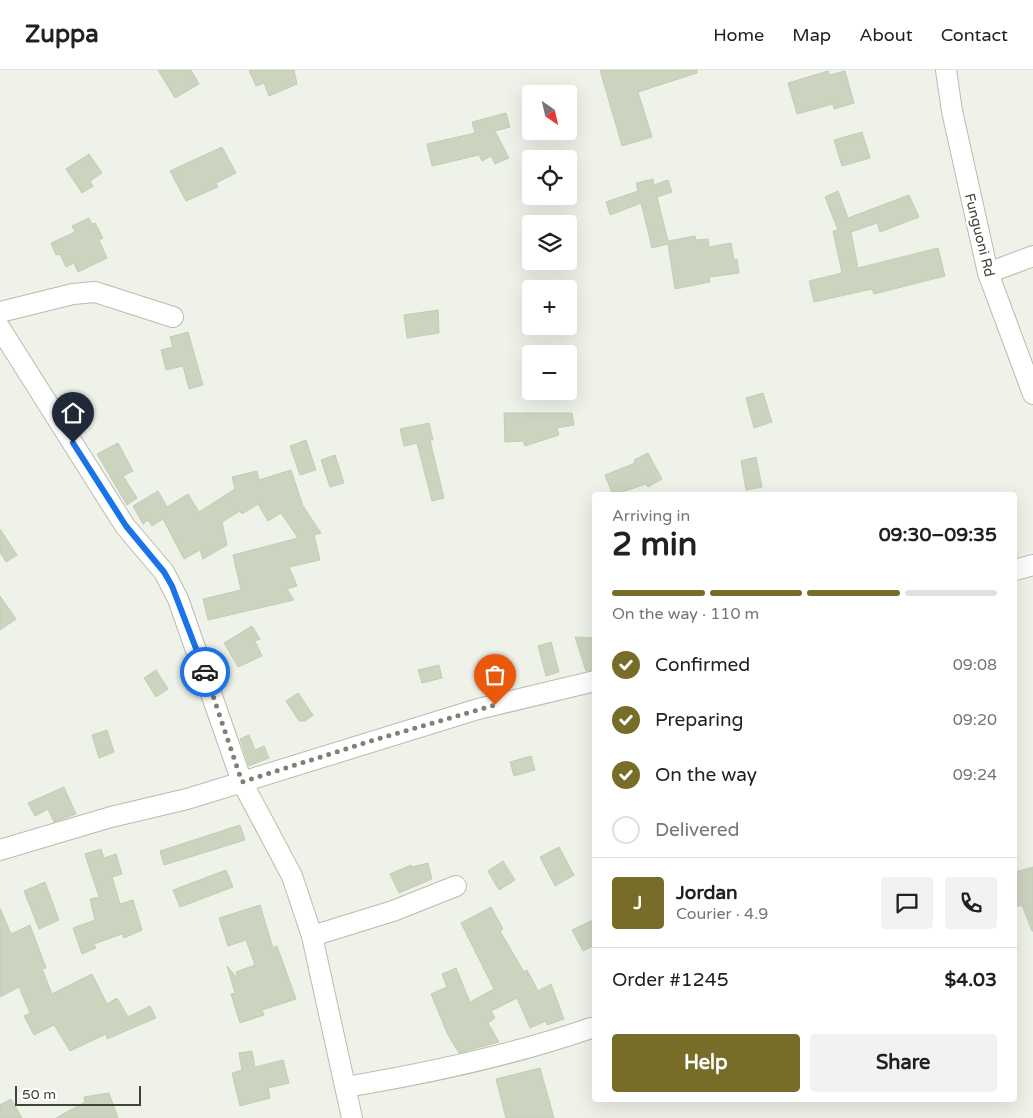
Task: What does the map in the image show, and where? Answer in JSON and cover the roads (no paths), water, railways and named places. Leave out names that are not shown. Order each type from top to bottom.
[{"type":"street","name":"Funguoni Rd","points":[[946,70],[952,111],[988,273],[1033,394]]},
{"type":"street","points":[[988,273],[1033,256]]},
{"type":"street","points":[[0,312],[73,294],[95,292],[173,317]]},
{"type":"street","points":[[0,328],[126,526],[164,572],[172,586],[188,626],[242,782],[292,876],[312,936],[352,1118]]},
{"type":"street","points":[[1017,569],[1033,565]]},
{"type":"street","points":[[0,850],[242,782],[478,709],[592,681]]},
{"type":"street","points":[[312,936],[393,911],[456,886]]},
{"type":"street","points":[[346,1087],[478,1062],[539,1046],[591,1028]]}]
